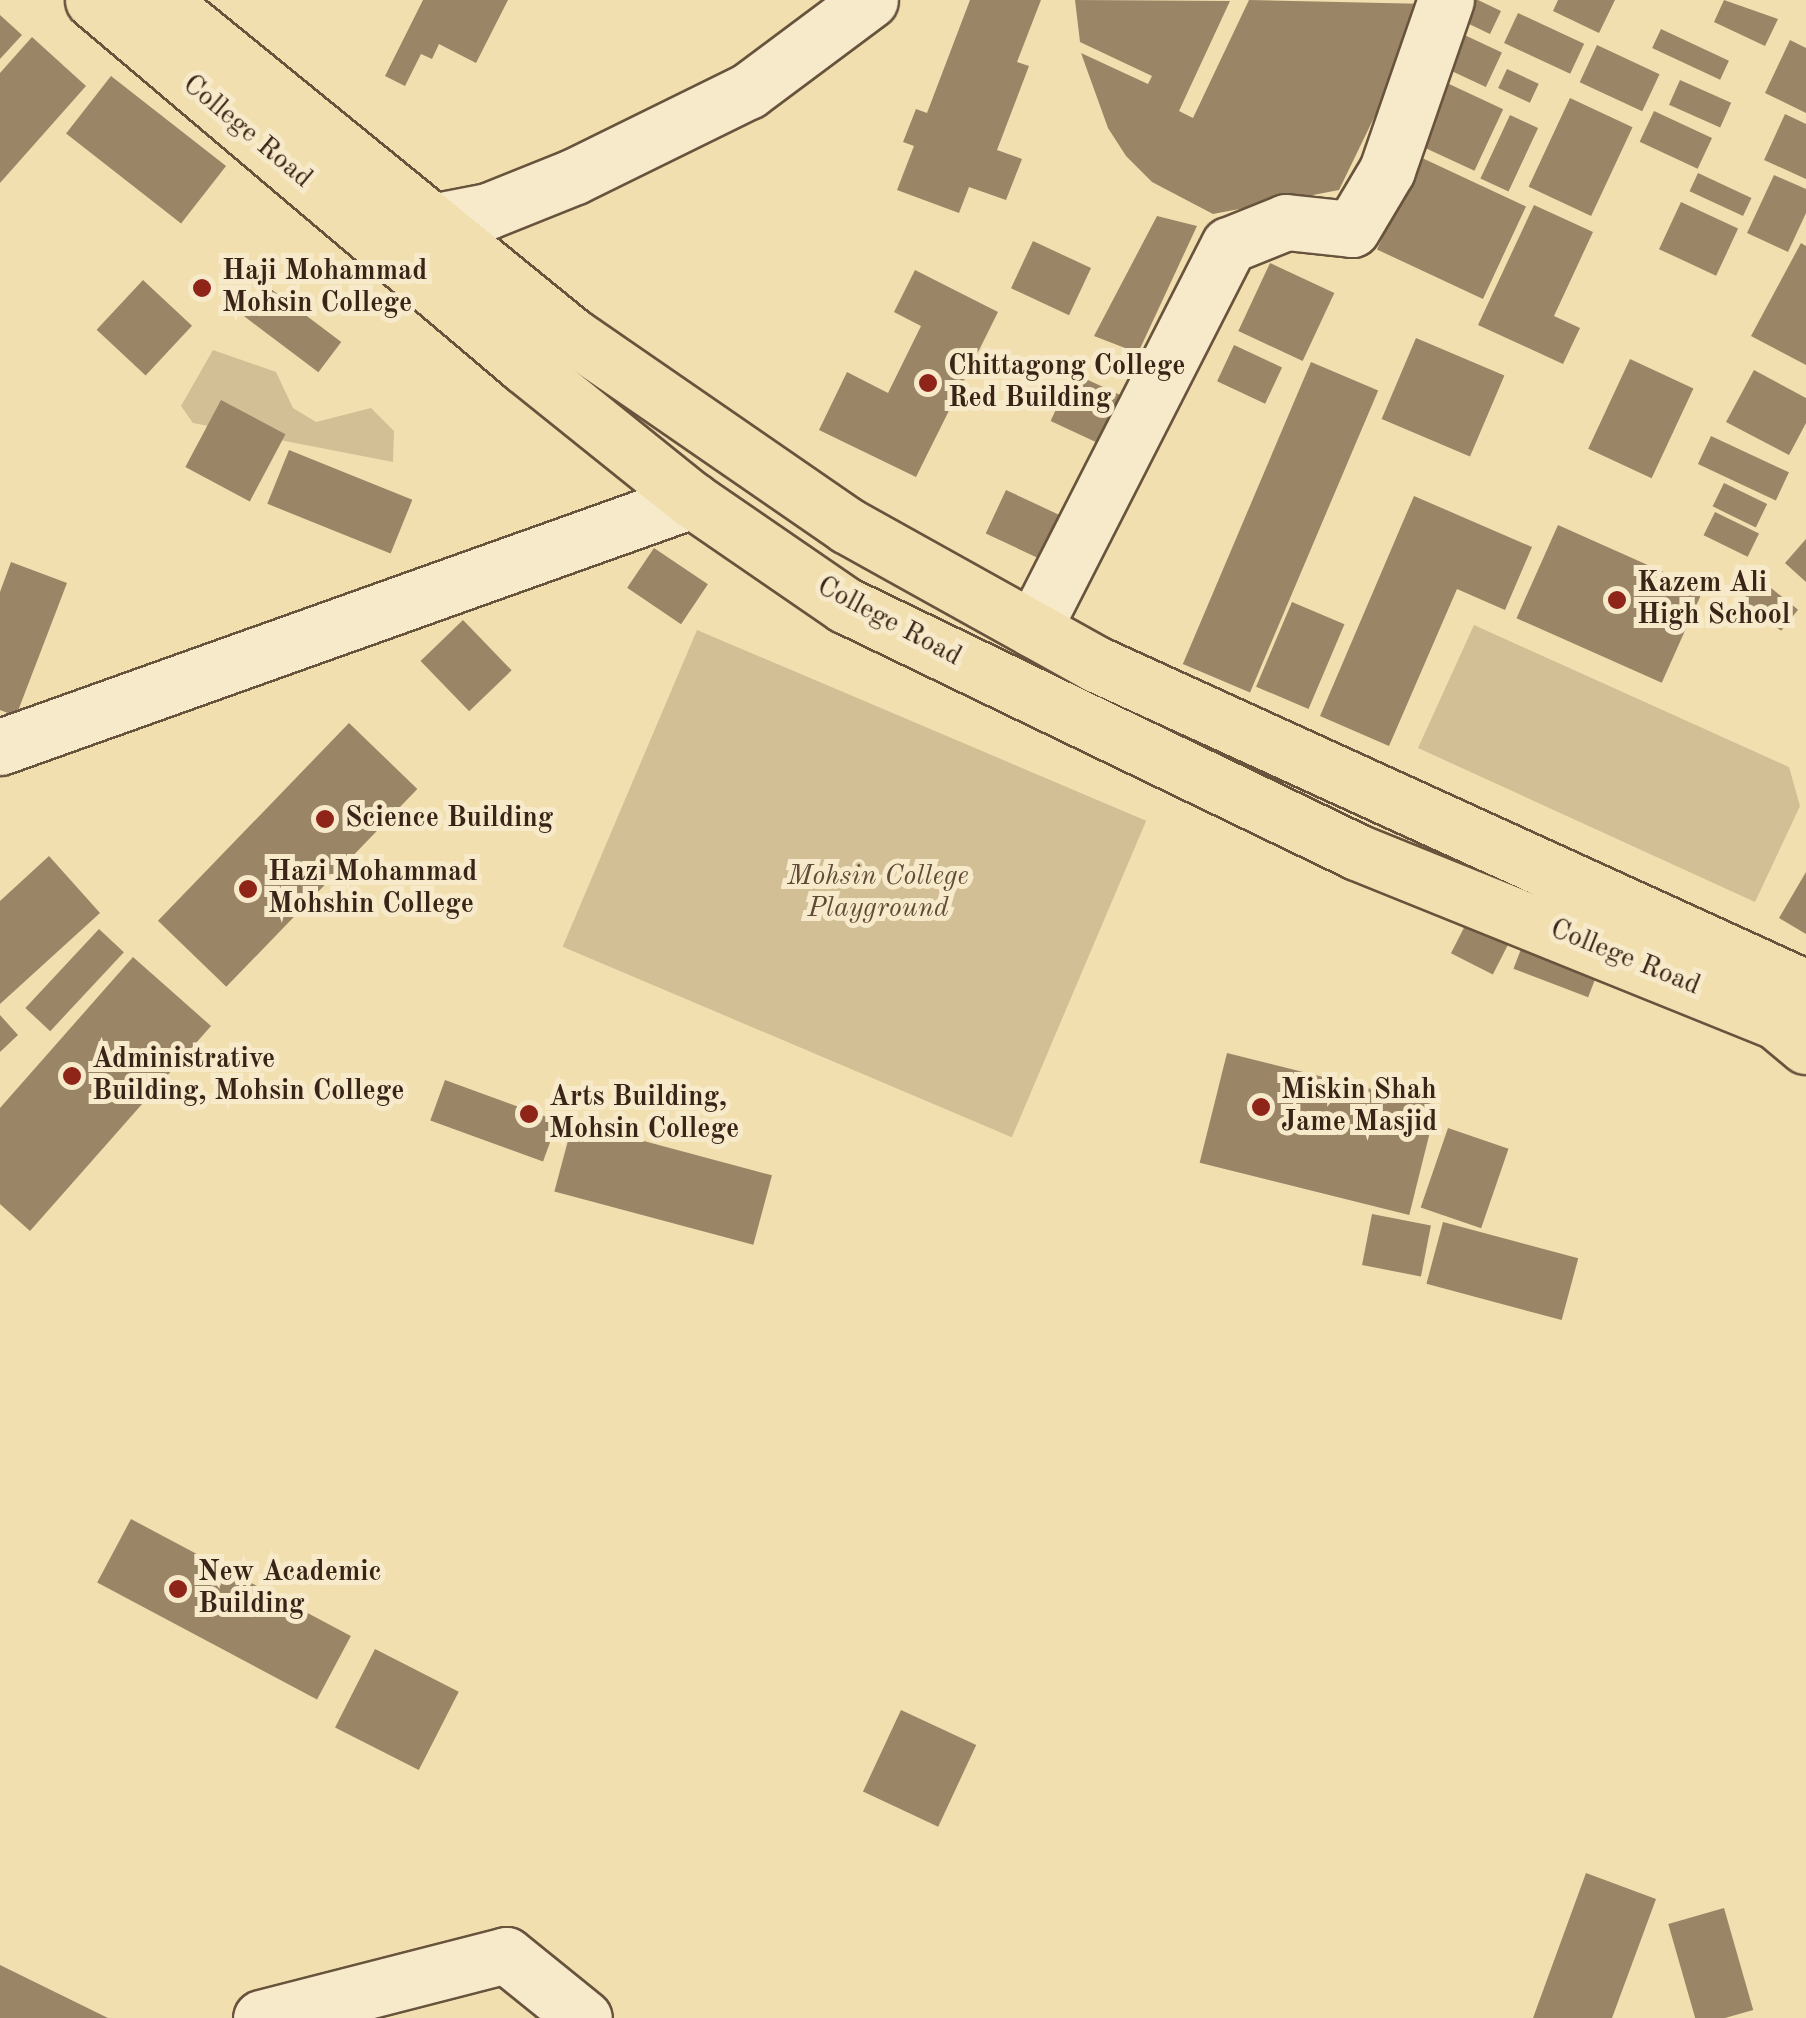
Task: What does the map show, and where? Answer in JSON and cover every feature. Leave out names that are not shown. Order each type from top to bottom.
[{"type":"main road","name":"College Road","points":[[93,0],[692,500],[845,605],[1358,852],[1776,1021],[1806,1046]]},
{"type":"main road","name":"College Road","points":[[160,0],[426,223],[571,335],[848,526],[1033,629],[1374,794],[1590,885],[1806,988]]},
{"type":"street","points":[[426,223],[488,212],[575,176],[748,91],[870,0]]},
{"type":"street","points":[[1033,629],[1229,245],[1286,222],[1352,229],[1387,170],[1446,0]]},
{"type":"street","points":[[0,747],[692,500]]},
{"type":"street","points":[[260,2018],[506,1955],[584,2018]]},
{"type":"green space","points":[[213,350],[276,372],[293,408],[316,422],[371,408],[394,431],[393,462],[193,423],[181,406]]},
{"type":"green space","points":[[1474,625],[1789,767],[1800,806],[1755,902],[1418,748]]},
{"type":"green space","name":"Mohsin College Playground","points":[[697,630],[1146,821],[1012,1137],[563,947]]},
{"type":"building","points":[[423,0],[508,0],[476,63],[439,44],[432,59],[421,54],[405,86],[385,76]]},
{"type":"building","points":[[970,0],[1041,0],[1017,62],[1029,66],[997,150],[1022,159],[1006,200],[969,187],[959,213],[897,190],[914,146],[903,142],[916,109],[927,113]]},
{"type":"building","points":[[1075,0],[1230,1],[1179,111],[1193,118],[1249,0],[1429,4],[1339,190],[1213,214],[1152,182],[1126,156],[1108,128],[1081,53],[1148,84],[1152,76],[1080,42]]},
{"type":"building","points":[[1452,0],[1478,0],[1501,11],[1490,34],[1446,13]]},
{"type":"building","points":[[1558,0],[1615,0],[1599,33],[1553,11]]},
{"type":"building","points":[[1724,0],[1778,19],[1765,46],[1714,22]]},
{"type":"building","points":[[1518,13],[1584,44],[1570,74],[1504,43]]},
{"type":"building","points":[[0,15],[22,35],[0,59]]},
{"type":"building","points":[[1443,25],[1502,52],[1486,87],[1427,59]]},
{"type":"building","points":[[1661,29],[1729,61],[1720,80],[1652,48]]},
{"type":"building","points":[[32,37],[86,86],[0,183],[0,73]]},
{"type":"building","points":[[1790,40],[1806,48],[1806,113],[1765,93]]},
{"type":"building","points":[[1597,45],[1660,74],[1642,111],[1580,82]]},
{"type":"building","points":[[1507,69],[1539,84],[1530,103],[1498,88]]},
{"type":"building","points":[[111,76],[226,166],[181,223],[66,134]]},
{"type":"building","points":[[1680,80],[1731,103],[1720,127],[1669,105]]},
{"type":"building","points":[[1447,83],[1503,109],[1474,171],[1418,145]]},
{"type":"building","points":[[1570,98],[1633,127],[1591,216],[1529,187]]},
{"type":"building","points":[[1654,111],[1712,138],[1698,169],[1640,142]]},
{"type":"building","points":[[1785,114],[1806,124],[1806,179],[1764,160]]},
{"type":"building","points":[[1510,115],[1538,128],[1509,192],[1480,178]]},
{"type":"building","points":[[1420,157],[1526,206],[1483,299],[1377,249]]},
{"type":"building","points":[[1698,173],[1751,198],[1743,216],[1690,191]]},
{"type":"building","points":[[1774,175],[1806,189],[1806,213],[1788,252],[1747,233]]},
{"type":"building","points":[[1681,202],[1738,229],[1716,276],[1659,249]]},
{"type":"building","points":[[1534,205],[1593,232],[1554,316],[1580,328],[1563,364],[1478,325]]},
{"type":"building","points":[[1157,216],[1197,226],[1138,353],[1094,336]]},
{"type":"building","points":[[1033,241],[1091,268],[1069,315],[1011,288]]},
{"type":"building","points":[[1801,243],[1806,246],[1806,365],[1751,336]]},
{"type":"building","points":[[1270,263],[1334,293],[1303,361],[1238,331]]},
{"type":"building","name":"Chittagong College Red Building","points":[[915,270],[998,312],[916,477],[819,430],[847,372],[888,393],[921,326],[894,312]]},
{"type":"building","points":[[143,280],[192,326],[146,375],[97,330]]},
{"type":"building","points":[[267,286],[341,342],[318,372],[244,316]]},
{"type":"building","points":[[1416,338],[1504,376],[1470,457],[1382,419]]},
{"type":"building","points":[[1234,345],[1282,367],[1265,404],[1217,381]]},
{"type":"building","points":[[1630,359],[1693,389],[1652,478],[1588,449]]},
{"type":"building","points":[[1311,362],[1378,391],[1250,692],[1183,664]]},
{"type":"building","points":[[1754,370],[1806,398],[1806,423],[1789,455],[1726,422]]},
{"type":"building","points":[[1073,373],[1131,400],[1109,448],[1051,421]]},
{"type":"building","points":[[221,400],[285,434],[250,501],[185,467]]},
{"type":"building","points":[[1711,436],[1789,472],[1776,500],[1698,464]]},
{"type":"building","points":[[289,450],[412,500],[391,554],[267,504]]},
{"type":"building","points":[[1724,483],[1767,504],[1756,527],[1713,506]]},
{"type":"building","points":[[1006,490],[1066,518],[1046,561],[986,534]]},
{"type":"building","points":[[1414,496],[1532,547],[1505,610],[1457,589],[1389,746],[1320,716]]},
{"type":"building","points":[[1715,512],[1759,533],[1748,557],[1704,535]]},
{"type":"building","points":[[1558,525],[1703,590],[1662,683],[1517,618]]},
{"type":"building","points":[[1806,539],[1806,582],[1785,563]]},
{"type":"building","points":[[654,548],[708,584],[681,624],[627,588]]},
{"type":"building","points":[[11,562],[67,583],[16,716],[0,710],[0,592]]},
{"type":"building","points":[[1760,579],[1798,610],[1781,631],[1743,600]]},
{"type":"building","points":[[1292,602],[1344,624],[1309,709],[1256,687]]},
{"type":"building","points":[[463,620],[512,670],[469,711],[421,661]]},
{"type":"building","points":[[349,723],[417,789],[226,987],[158,921]]},
{"type":"building","points":[[49,856],[100,913],[0,1004],[0,901]]},
{"type":"building","points":[[1806,872],[1806,934],[1779,918]]},
{"type":"building","points":[[1475,906],[1517,927],[1493,975],[1451,953]]},
{"type":"building","points":[[99,929],[124,952],[50,1031],[25,1008]]},
{"type":"building","points":[[1526,936],[1601,965],[1588,997],[1513,969]]},
{"type":"building","points":[[133,957],[211,1026],[30,1231],[0,1204],[0,1108]]},
{"type":"building","points":[[0,1015],[18,1035],[0,1052]]},
{"type":"building","points":[[1227,1053],[1437,1105],[1409,1215],[1200,1163]]},
{"type":"building","points":[[445,1080],[558,1121],[543,1161],[430,1120]]},
{"type":"building","points":[[573,1122],[772,1175],[753,1245],[554,1192]]},
{"type":"building","points":[[1448,1128],[1509,1149],[1481,1228],[1421,1207]]},
{"type":"building","points":[[1372,1214],[1431,1225],[1421,1276],[1362,1265]]},
{"type":"building","points":[[1443,1222],[1578,1258],[1562,1320],[1426,1284]]},
{"type":"building","points":[[131,1519],[351,1636],[317,1699],[97,1583]]},
{"type":"building","points":[[375,1649],[459,1692],[419,1770],[335,1727]]},
{"type":"building","points":[[901,1710],[976,1745],[938,1827],[863,1792]]},
{"type":"building","points":[[1586,1873],[1656,1899],[1612,2018],[1533,2018]]},
{"type":"building","points":[[1724,1908],[1753,2010],[1725,2018],[1695,2018],[1668,1924]]},
{"type":"building","points":[[0,1965],[108,2018],[0,2018]]},
{"type":"place","name":"Haji Mohammad Mohsin College","points":[[202,288]]},
{"type":"place","name":"Chittagong College Red Building","points":[[928,383]]},
{"type":"place","name":"Kazem Ali High School","points":[[1617,600]]},
{"type":"place","name":"Science Building","points":[[325,819]]},
{"type":"place","name":"Hazi Mohammad Mohshin College","points":[[248,889]]},
{"type":"place","name":"Administrative Building, Mohsin College","points":[[72,1076]]},
{"type":"place","name":"Miskin Shah Jame Masjid","points":[[1261,1107]]},
{"type":"place","name":"Arts Building, Mohsin College","points":[[529,1114]]},
{"type":"place","name":"New Academic Building","points":[[178,1589]]}]
